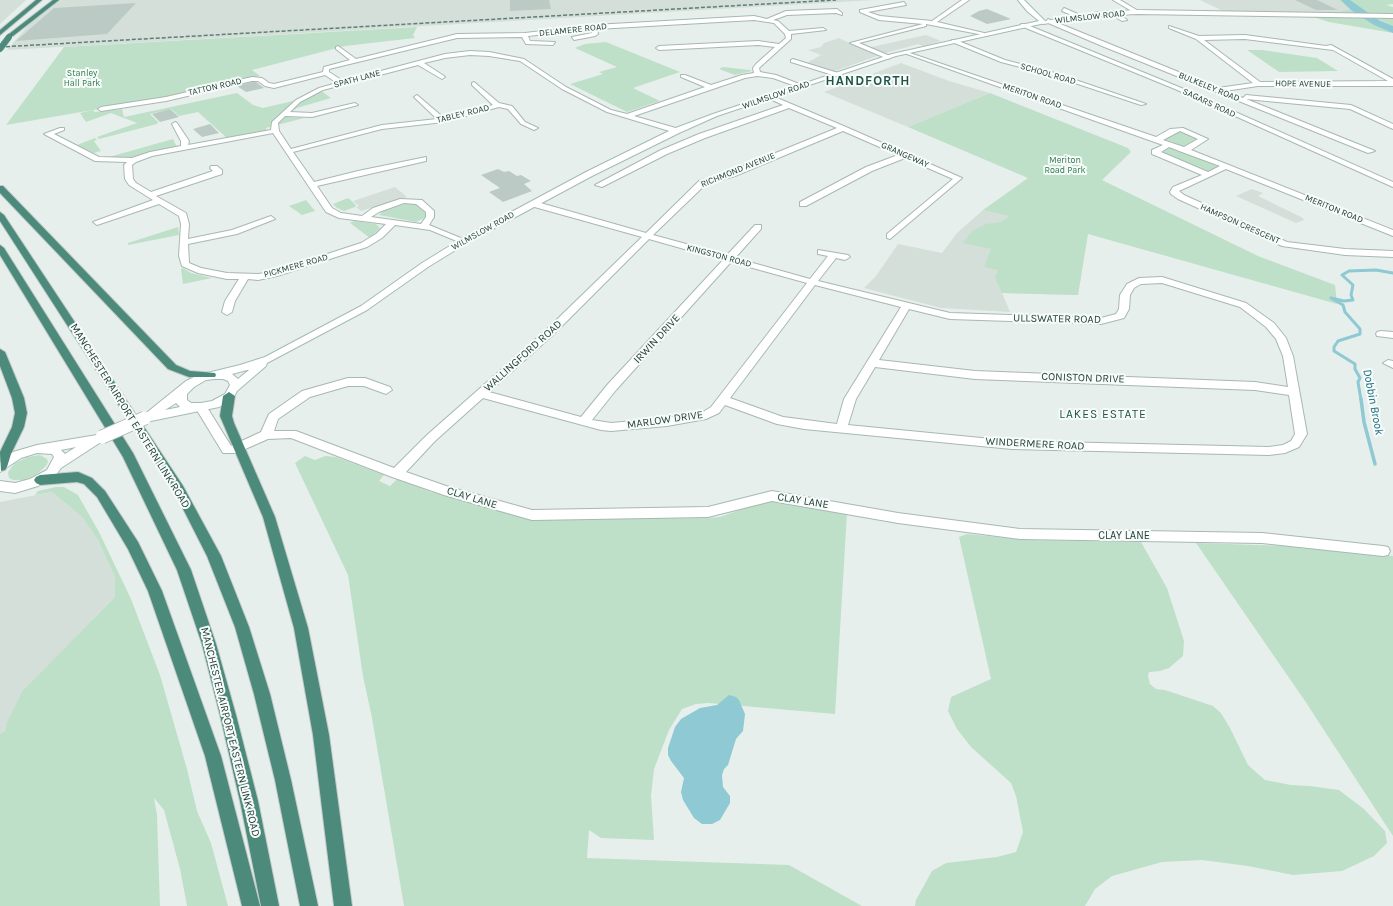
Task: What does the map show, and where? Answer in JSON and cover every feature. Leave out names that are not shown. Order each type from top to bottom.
[{"type":"highway","points":[[0,33],[31,0]]},
{"type":"highway","points":[[0,33],[39,0]]},
{"type":"highway","points":[[0,48],[22,22],[48,0]]},
{"type":"highway","points":[[10,36],[56,0]]},
{"type":"highway","points":[[0,188],[172,367],[189,374],[213,375]]},
{"type":"highway","name":"MANCHESTER AIRPORT EASTERN LINK ROAD","points":[[0,215],[179,489],[214,556],[242,628],[262,694],[284,780],[309,906]]},
{"type":"highway","name":"MANCHESTER AIRPORT EASTERN LINK ROAD","points":[[0,248],[128,456],[184,570],[209,644],[228,715],[249,801],[270,906]]},
{"type":"highway","points":[[0,352],[18,398],[21,413],[18,427],[5,454],[1,467]]},
{"type":"highway","points":[[232,392],[226,416],[269,517],[301,628],[321,735],[343,906]]},
{"type":"highway","points":[[40,480],[78,477],[88,481],[101,494],[142,565],[155,591],[182,661],[213,756],[251,906]]},
{"type":"street","points":[[888,57],[853,43],[933,23],[953,6],[966,0]]},
{"type":"street","points":[[1021,0],[1029,10],[1045,21]]},
{"type":"street","points":[[1116,0],[1137,12]]},
{"type":"street","points":[[904,4],[862,11],[885,19],[900,18],[933,23],[982,34]]},
{"type":"street","points":[[1064,10],[1078,16]]},
{"type":"street","points":[[768,20],[786,13],[837,11],[840,14]]},
{"type":"street","name":"WILMSLOW ROAD","points":[[184,389],[196,380],[243,368],[269,359],[364,308],[425,265],[464,241],[676,131],[800,86],[888,57],[1023,25],[1078,16],[1112,13],[1137,12],[1393,16]]},
{"type":"street","points":[[1112,13],[1124,20]]},
{"type":"street","name":"DELAMERE ROAD","points":[[326,73],[325,70],[329,67],[453,37],[525,35],[594,27],[754,18],[768,20],[779,24],[788,33]]},
{"type":"street","name":"BULKELEY ROAD","points":[[1045,21],[1371,151]]},
{"type":"street","name":"SAGARS ROAD","points":[[1023,25],[1177,88],[1393,184]]},
{"type":"street","points":[[574,38],[592,38],[595,34],[594,27]]},
{"type":"street","points":[[1170,27],[1198,38],[1258,84]]},
{"type":"street","points":[[757,74],[756,67],[789,38],[788,33],[823,30]]},
{"type":"street","points":[[525,35],[528,43],[553,43]]},
{"type":"street","points":[[1198,38],[1245,37],[1332,47],[1391,80],[1392,83]]},
{"type":"street","name":"SCHOOL ROAD","points":[[954,41],[1003,61],[1052,74],[1143,104]]},
{"type":"street","points":[[659,48],[676,50],[758,43],[780,46]]},
{"type":"street","points":[[338,48],[354,60]]},
{"type":"street","name":"MERITON ROAD","points":[[906,52],[1169,144],[1228,166],[1393,233]]},
{"type":"street","name":"SPATH LANE","points":[[276,131],[274,123],[283,114],[308,95],[342,83],[419,63],[452,55],[470,53],[518,59],[532,66],[553,81],[589,102],[625,117],[676,131]]},
{"type":"street","points":[[793,61],[836,74]]},
{"type":"street","points":[[419,63],[441,77]]},
{"type":"street","points":[[326,73],[342,83]]},
{"type":"street","name":"TATTON ROAD","points":[[101,109],[166,99],[252,79],[260,79],[267,85],[274,86],[326,73]]},
{"type":"street","points":[[625,117],[741,76],[757,74],[781,78],[800,86]]},
{"type":"street","points":[[683,76],[709,87]]},
{"type":"street","points":[[1177,88],[1200,83]]},
{"type":"street","name":"HOPE AVENUE","points":[[1216,90],[1258,84],[1306,85],[1392,83]]},
{"type":"street","points":[[474,84],[497,105]]},
{"type":"street","points":[[1230,95],[1351,107],[1393,127]]},
{"type":"street","points":[[417,97],[442,120]]},
{"type":"street","name":"GRANGEWAY","points":[[770,97],[958,178],[890,236]]},
{"type":"street","points":[[283,114],[312,115],[355,105]]},
{"type":"street","name":"TABLEY ROAD","points":[[290,151],[358,130],[442,120],[497,105],[510,107],[518,118],[532,129],[544,126]]},
{"type":"street","name":"WILMSLOW ROAD","points":[[599,185],[664,152],[702,136],[770,111],[791,105]]},
{"type":"street","points":[[175,124],[185,141],[184,148]]},
{"type":"street","name":"RICHMOND AVENUE","points":[[647,236],[702,183],[732,174],[844,128]]},
{"type":"street","points":[[62,129],[48,134],[98,159],[133,160],[150,154],[276,131],[329,210],[339,215],[424,226],[439,230],[464,241]]},
{"type":"street","points":[[1157,140],[1173,131],[1181,130],[1204,139],[1185,150]]},
{"type":"street","points":[[1169,144],[1156,152],[1209,174]]},
{"type":"street","points":[[803,204],[869,169],[905,155]]},
{"type":"street","points":[[312,185],[424,158]]},
{"type":"street","name":"PICKMERE ROAD","points":[[133,160],[128,165],[130,182],[139,190],[176,209],[183,215],[185,242],[183,256],[185,264],[211,273],[245,277],[274,274],[364,246],[379,236],[394,222]]},
{"type":"street","name":"HAMPSON CRESCENT","points":[[1228,166],[1176,189],[1174,192],[1181,197],[1285,244],[1345,252],[1393,254]]},
{"type":"street","points":[[150,195],[219,172],[214,168]]},
{"type":"street","points":[[97,222],[159,201]]},
{"type":"street","points":[[364,218],[376,210],[403,201],[413,201],[423,205],[430,211],[430,217],[424,226]]},
{"type":"street","name":"KINGSTON ROAD","points":[[534,204],[812,282],[906,306]]},
{"type":"street","points":[[185,242],[234,232],[271,219]]},
{"type":"street","name":"IRWIN DRIVE","points":[[585,420],[612,387],[758,227]]},
{"type":"street","name":"WALLINGFORD ROAD","points":[[396,474],[431,438],[550,332],[647,236]]},
{"type":"street","points":[[821,252],[845,257]]},
{"type":"street","name":"MARLOW DRIVE","points":[[482,394],[585,420],[601,426],[681,420],[706,415],[715,410],[723,400],[833,255]]},
{"type":"street","points":[[227,312],[230,301],[245,277]]},
{"type":"street","name":"ULLSWATER ROAD","points":[[906,306],[950,316],[1101,321],[1120,316],[1124,309],[1125,295],[1130,286],[1139,281],[1162,280],[1227,299],[1243,305],[1257,314],[1281,338],[1288,356],[1295,392]]},
{"type":"street","points":[[842,429],[844,415],[850,399],[906,306]]},
{"type":"street","points":[[1381,334],[1393,334]]},
{"type":"street","name":"WILMSLOW ROAD","points":[[198,408],[215,404],[232,392],[269,359]]},
{"type":"street","name":"CONISTON DRIVE","points":[[872,363],[975,375],[1255,386],[1295,392]]},
{"type":"street","points":[[213,375],[225,375],[233,379],[232,392]]},
{"type":"street","points":[[266,435],[273,417],[306,394],[348,382],[365,382],[386,390]]},
{"type":"street","points":[[184,389],[180,398],[181,402],[189,407],[198,408],[216,429],[227,450],[239,448]]},
{"type":"street","points":[[0,492],[40,480],[57,466],[99,438],[145,418],[172,400],[184,389]]},
{"type":"street","name":"WINDERMERE ROAD","points":[[723,400],[781,421],[842,429],[1012,445],[1269,451],[1285,449],[1295,444],[1301,434],[1295,392]]},
{"type":"street","points":[[145,418],[198,408]]},
{"type":"street","name":"CLAY LANE","points":[[239,448],[259,437],[266,435],[292,434],[396,474],[520,513],[546,516],[708,512],[772,496],[898,518],[1020,534],[1262,538],[1383,551]]},
{"type":"street","points":[[1,467],[17,455],[44,448],[99,438]]},
{"type":"street","points":[[44,448],[55,450],[59,453],[60,458],[57,466]]},
{"type":"street","points":[[0,486],[15,488]]},
{"type":"shaded area","points":[[0,0],[26,0],[0,24]]},
{"type":"shaded area","points":[[60,0],[875,0],[7,50],[32,21]]},
{"type":"shaded area","points":[[1200,0],[1339,0],[1352,10],[1342,10],[1349,14],[1225,12]]},
{"type":"shaded area","points":[[926,35],[941,41],[923,46],[918,44],[882,54],[867,48]]},
{"type":"shaded area","points":[[839,38],[880,55],[832,72],[805,64],[821,55],[808,50],[821,47],[824,43]]},
{"type":"shaded area","points":[[901,63],[949,81],[990,93],[908,127],[824,92]]},
{"type":"shaded area","points":[[395,187],[407,197],[361,211],[356,207],[359,206],[353,201]]},
{"type":"shaded area","points":[[1252,189],[1263,193],[1258,196],[1303,218],[1304,220],[1296,223],[1236,196]]},
{"type":"shaded area","points":[[983,210],[1088,232],[1078,295],[1002,293],[1010,312],[941,308],[864,288],[876,276],[898,244],[942,253],[957,233]]},
{"type":"shaded area","points":[[52,492],[82,517],[98,540],[115,577],[115,597],[22,691],[6,724],[5,731],[0,734],[0,502]]},
{"type":"green space","points":[[1339,0],[1393,0],[1393,4],[1386,5],[1393,7],[1393,33],[1329,22],[1310,16],[1352,15],[1341,10],[1351,10]]},
{"type":"green space","name":"Stanley Hall Park","points":[[417,27],[413,35],[415,38],[345,46],[252,70],[260,76],[168,97],[6,125],[64,47]]},
{"type":"green space","points":[[606,42],[680,72],[633,88],[660,101],[627,112],[570,84],[603,74],[599,72],[617,67],[575,48],[585,44]]},
{"type":"green space","points":[[1247,50],[1262,50],[1317,58],[1338,71],[1279,72]]},
{"type":"green space","points":[[723,67],[752,71],[735,75],[719,69]]},
{"type":"green space","points":[[320,90],[331,98],[297,108],[284,117],[304,118],[266,128],[266,133],[228,139],[198,112],[179,116],[171,109],[150,114],[158,122],[157,124],[99,139],[97,137],[137,123],[111,113],[86,122],[80,113],[93,110],[95,112],[122,109],[124,117],[237,93],[253,105],[263,108],[297,100]]},
{"type":"green space","name":"Meriton Road Park","points":[[990,93],[1128,148],[1131,152],[1102,180],[1258,256],[1335,285],[1337,304],[1088,234],[1078,295],[1002,293],[995,277],[998,270],[984,267],[991,249],[963,243],[972,231],[986,224],[1001,222],[1009,216],[983,210],[1028,178],[908,127]]},
{"type":"green space","points":[[1178,131],[1200,138],[1186,147],[1164,139]]},
{"type":"green space","points":[[95,138],[97,140],[94,141],[101,151],[94,153],[77,145]]},
{"type":"green space","points":[[173,139],[177,147],[150,152],[133,158],[109,157]]},
{"type":"green space","points":[[1168,147],[1213,164],[1218,168],[1207,171],[1159,153]]},
{"type":"green space","points":[[348,198],[356,205],[355,207],[344,211],[337,208],[333,204]]},
{"type":"green space","points":[[306,200],[315,211],[302,215],[289,206]]},
{"type":"green space","points":[[410,203],[417,204],[424,209],[427,217],[416,222],[379,215],[385,209]]},
{"type":"green space","points":[[354,221],[376,224],[380,228],[370,238],[350,223]]},
{"type":"green space","points":[[178,227],[179,235],[128,245],[128,243]]},
{"type":"green space","points":[[183,268],[191,273],[212,278],[183,284],[181,269]]},
{"type":"green space","points":[[40,455],[47,459],[48,462],[46,466],[37,474],[25,480],[13,480],[9,478],[8,472],[15,463],[28,457]]},
{"type":"green space","points":[[305,456],[315,460],[325,456],[336,457],[384,475],[379,481],[390,486],[397,479],[431,492],[534,519],[720,517],[770,499],[847,513],[835,714],[709,703],[696,704],[682,709],[669,730],[654,769],[651,796],[654,840],[601,838],[589,830],[587,858],[789,865],[862,906],[404,906],[372,718],[363,676],[348,575],[295,463]]},
{"type":"green space","points":[[56,487],[64,487],[78,495],[99,532],[131,599],[160,675],[187,769],[197,811],[211,843],[228,906],[187,906],[180,869],[164,810],[154,798],[157,815],[160,906],[0,906],[0,734],[5,731],[6,724],[22,691],[115,597],[115,577],[98,540],[82,517],[52,492],[35,495],[38,491]]},
{"type":"green space","points":[[967,534],[1027,540],[1141,542],[1167,588],[1184,641],[1183,656],[1169,668],[1149,672],[1148,676],[1150,684],[1156,689],[1165,690],[1213,706],[1221,713],[1230,728],[1248,765],[1265,780],[1291,785],[1339,790],[1364,809],[1385,831],[1387,843],[1374,856],[1342,871],[1293,875],[1248,866],[1202,860],[1162,862],[1112,876],[1095,889],[1085,906],[915,906],[916,900],[932,871],[946,863],[997,857],[1016,852],[1023,832],[1016,796],[1011,783],[971,747],[957,729],[948,711],[951,697],[991,679],[959,537]]},
{"type":"green space","points":[[1196,543],[1318,547],[1393,556],[1393,836],[1305,701]]},
{"type":"water","points":[[729,695],[736,697],[739,700],[745,714],[743,731],[736,739],[728,765],[724,769],[722,775],[723,787],[730,796],[730,803],[720,820],[712,824],[702,824],[694,818],[683,800],[681,792],[684,778],[671,761],[668,755],[668,748],[675,727],[681,719],[700,708],[717,705]]},
{"type":"building","points":[[510,0],[549,0],[551,9],[510,11]]},
{"type":"building","points":[[1295,0],[1317,0],[1338,10],[1316,10]]},
{"type":"building","points":[[136,3],[107,34],[16,41],[54,8]]},
{"type":"building","points":[[987,9],[1011,19],[987,24],[970,16]]},
{"type":"building","points":[[256,82],[264,88],[246,92],[237,86]]},
{"type":"building","points":[[170,109],[179,117],[160,122],[152,114]]},
{"type":"building","points":[[210,124],[219,133],[202,137],[193,129]]},
{"type":"building","points":[[498,169],[504,172],[509,171],[517,176],[521,175],[531,181],[524,184],[532,191],[503,202],[489,192],[500,188],[481,175]]},
{"type":"waterway","points":[[1345,0],[1354,8],[1377,23],[1393,30]]},
{"type":"waterway","name":"Dobbin Brook","points":[[1361,400],[1358,382],[1360,378],[1355,369],[1355,364],[1334,351],[1334,347],[1338,341],[1360,334],[1360,329],[1345,312],[1343,305],[1331,298],[1344,301],[1353,300],[1351,295],[1353,285],[1342,275],[1349,271],[1376,270],[1393,273]]},
{"type":"waterway","name":"Dobbin Brook","points":[[1361,399],[1364,422],[1375,464]]},
{"type":"railway","points":[[0,47],[836,0]]},
{"type":"district","name":"HANDFORTH","points":[[868,81]]},
{"type":"district","name":"LAKES ESTATE","points":[[1103,415]]}]
